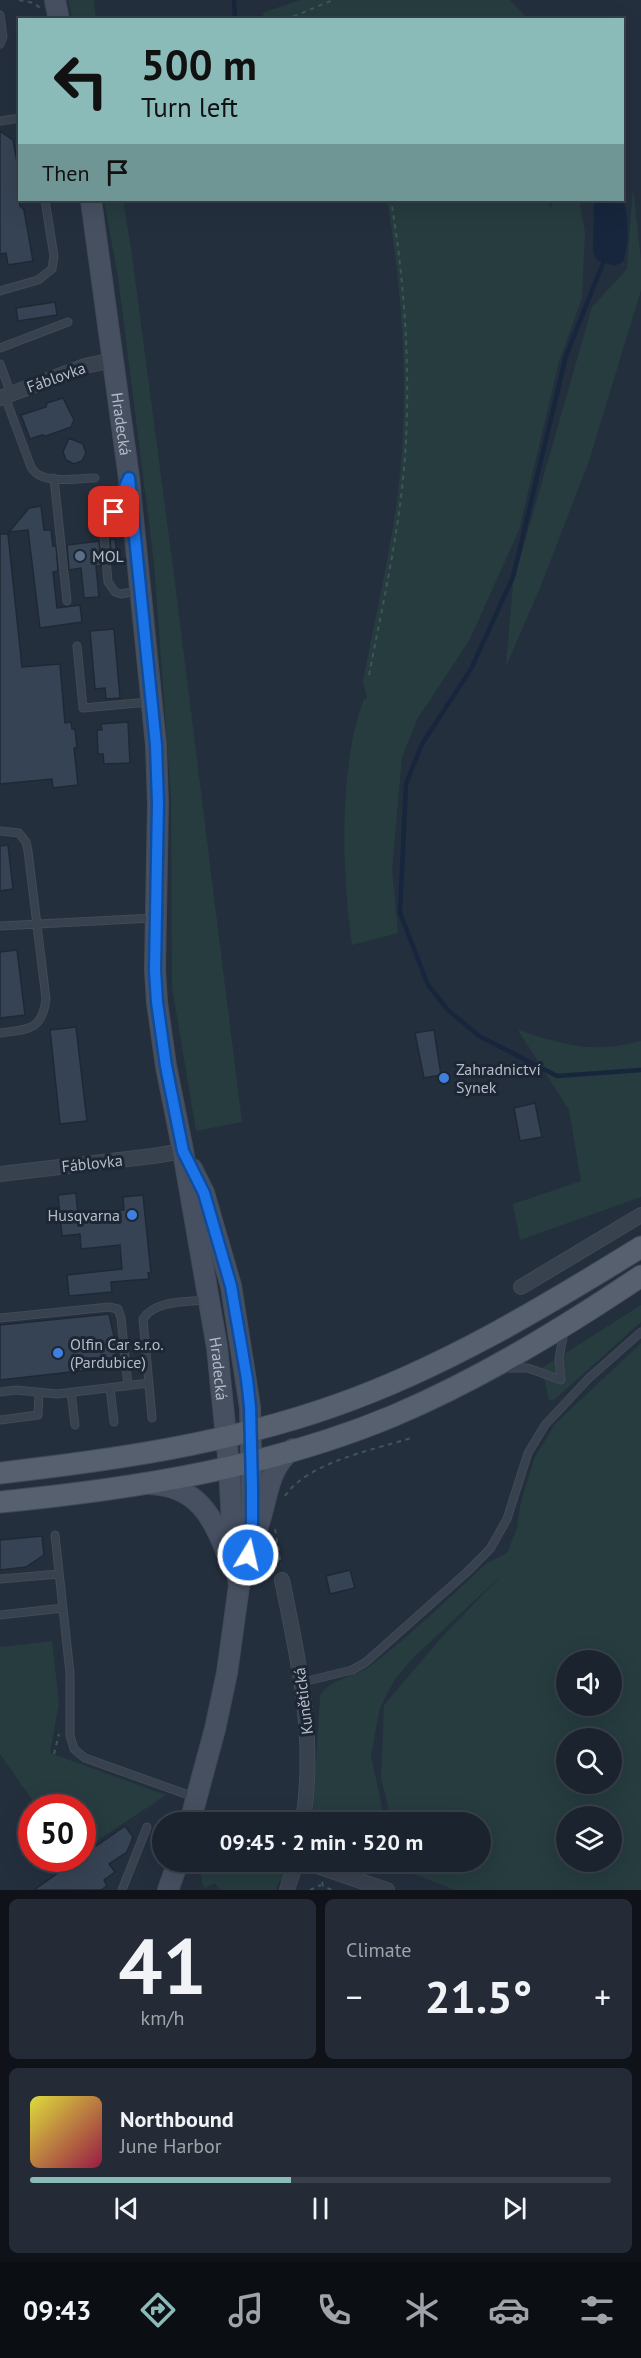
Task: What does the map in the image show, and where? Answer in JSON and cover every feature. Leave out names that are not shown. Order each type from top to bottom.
[{"type":"main road","points":[[49,4],[58,18]]},
{"type":"main road","name":"Hradecká","points":[[91,201],[129,478],[151,702],[158,803],[155,970],[159,1013],[166,1066],[183,1151],[221,1377],[233,1540],[239,1586]]},
{"type":"main road","name":"Hradecká","points":[[183,1151],[204,1193],[231,1286],[247,1379],[252,1460],[252,1540],[239,1586],[227,1673],[198,1812]]},
{"type":"main road","points":[[0,1473],[140,1455],[251,1431],[334,1406],[431,1365],[544,1305],[641,1247]]},
{"type":"main road","points":[[0,1502],[145,1484],[189,1476],[293,1449],[391,1417],[488,1370],[567,1325],[641,1276]]},
{"type":"main road","points":[[252,1540],[262,1516],[272,1473],[293,1449]]},
{"type":"main road","points":[[145,1484],[168,1486],[179,1490],[206,1510],[217,1526],[239,1586]]},
{"type":"main road","points":[[168,1890],[174,1872]]},
{"type":"street","name":"Fáblovka","points":[[5,396],[85,366],[113,360]]},
{"type":"street","name":"Fáblovka","points":[[0,1174],[183,1151]]},
{"type":"street","points":[[521,1287],[641,1215]]},
{"type":"street","name":"Kunětická","points":[[282,1580],[303,1683],[309,1749],[304,1812]]},
{"type":"street","points":[[287,1890],[293,1872]]},
{"type":"street","points":[[334,1872],[387,1890]]},
{"type":"lane","points":[[0,15],[3,37],[0,44]]},
{"type":"lane","points":[[0,121],[18,118]]},
{"type":"lane","points":[[0,291],[38,280],[52,268],[54,256],[45,201]]},
{"type":"lane","points":[[0,348],[68,322]]},
{"type":"lane","points":[[0,364],[5,396],[34,472],[41,478],[95,478]]},
{"type":"lane","points":[[54,478],[67,601]]},
{"type":"lane","points":[[129,478],[104,536],[105,553],[110,588],[121,594],[140,591]]},
{"type":"lane","points":[[77,646],[83,708],[151,702]]},
{"type":"lane","points":[[0,831],[19,833],[26,842],[46,999],[45,1011],[34,1027],[0,1033]]},
{"type":"lane","points":[[0,926],[156,918]]},
{"type":"lane","points":[[152,1418],[143,1328],[146,1314],[162,1305],[209,1299]]},
{"type":"lane","points":[[0,1318],[109,1307],[118,1310],[121,1318],[129,1386]]},
{"type":"lane","points":[[488,1370],[528,1368],[561,1380],[560,1347],[567,1325]]},
{"type":"lane","points":[[303,1683],[352,1670],[371,1658],[483,1557],[502,1531],[528,1453],[545,1425],[589,1378],[641,1332]]},
{"type":"lane","points":[[0,1392],[16,1390],[51,1394],[149,1383]]},
{"type":"lane","points":[[110,1388],[114,1422]]},
{"type":"lane","points":[[72,1392],[75,1425]]},
{"type":"lane","points":[[0,1420],[38,1414],[39,1393]]},
{"type":"lane","points":[[56,1535],[71,1688],[70,1736],[74,1749],[85,1758],[191,1812]]},
{"type":"lane","points":[[0,1579],[59,1574]]},
{"type":"lane","points":[[0,1615],[63,1608]]},
{"type":"lane","points":[[122,1890],[147,1827]]},
{"type":"path","points":[[19,0],[49,4]]},
{"type":"path","points":[[290,18],[333,0]]},
{"type":"path","points":[[369,675],[394,545],[406,443],[406,356],[397,234],[391,201]]},
{"type":"path","points":[[284,1498],[298,1481],[317,1468],[411,1438]]},
{"type":"path","points":[[275,1526],[282,1580]]},
{"type":"path","points":[[310,1890],[321,1885]]},
{"type":"green space","points":[[68,0],[94,0],[96,18],[72,18]]},
{"type":"green space","points":[[300,0],[510,0],[527,18],[265,18],[262,13]]},
{"type":"green space","points":[[633,187],[641,260],[641,290],[589,461],[540,588],[506,666],[513,583],[592,307],[627,269]]},
{"type":"green space","points":[[104,201],[123,201],[131,248],[242,1122],[196,1131],[172,987],[171,798],[154,563],[118,277]]},
{"type":"green space","points":[[387,201],[549,201],[550,209],[554,201],[580,203],[585,233],[582,298],[559,362],[519,530],[470,639],[418,718],[402,757],[392,869],[398,933],[352,945],[346,886],[344,820],[346,788],[356,726],[364,699],[367,699],[363,681],[387,563],[402,455],[403,345],[393,236]]},
{"type":"green space","points":[[518,1030],[579,1046],[608,1047],[641,1041],[641,1197],[520,1240],[513,1204],[581,1181],[569,1110]]},
{"type":"green space","points":[[641,1305],[641,1322],[555,1399],[549,1401],[542,1368]]},
{"type":"green space","points":[[641,1343],[641,1890],[455,1890],[409,1872],[491,1872],[491,1812],[390,1812],[381,1778],[384,1705],[441,1638],[503,1574],[414,1657],[395,1679],[380,1708],[371,1755],[383,1812],[313,1812],[320,1696],[330,1685],[373,1664],[487,1563],[507,1553],[517,1528],[520,1506],[534,1459],[555,1424]]},
{"type":"green space","points":[[52,1641],[59,1703],[50,1753],[166,1795],[96,1841],[96,1794],[28,1794],[0,1754],[0,1647]]},
{"type":"green space","points":[[200,1872],[283,1872],[284,1882],[279,1881],[276,1890],[220,1890],[215,1883],[205,1888]]},
{"type":"water","points":[[594,201],[624,201],[627,245],[623,262],[614,266],[597,260],[593,252]]},
{"type":"building","points":[[0,131],[13,140],[18,168],[18,201],[24,210],[33,261],[8,265],[6,253],[0,254]]},
{"type":"building","points":[[55,302],[57,315],[18,321],[16,308]]},
{"type":"building","points":[[63,398],[74,420],[71,427],[30,439],[21,415],[46,407],[47,403]]},
{"type":"building","points":[[69,438],[83,444],[86,453],[82,461],[74,464],[66,460],[63,452]]},
{"type":"building","points":[[41,506],[44,530],[51,530],[53,546],[56,546],[58,571],[53,572],[57,608],[80,605],[82,622],[40,628],[28,530],[9,532],[29,508]]},
{"type":"building","points":[[0,534],[8,534],[22,667],[60,664],[65,723],[71,722],[72,729],[75,729],[77,748],[74,748],[78,785],[53,788],[52,779],[0,784]]},
{"type":"building","points":[[115,539],[118,564],[112,565],[110,540]]},
{"type":"building","points":[[99,541],[101,566],[96,566],[99,597],[84,598],[81,568],[69,570],[67,545]]},
{"type":"building","points":[[114,629],[120,698],[106,699],[105,688],[95,689],[90,631]]},
{"type":"building","points":[[128,722],[130,763],[104,764],[103,754],[98,754],[97,730],[102,730],[101,724]]},
{"type":"building","points":[[8,845],[13,889],[0,891],[0,846]]},
{"type":"building","points":[[17,950],[25,1015],[0,1018],[0,952]]},
{"type":"building","points":[[76,1027],[87,1121],[60,1124],[50,1030]]},
{"type":"building","points":[[434,1030],[441,1075],[424,1078],[415,1033]]},
{"type":"building","points":[[535,1103],[542,1137],[520,1141],[514,1108]]},
{"type":"building","points":[[76,1193],[78,1215],[124,1210],[123,1197],[143,1195],[151,1273],[148,1273],[149,1279],[111,1282],[112,1292],[69,1296],[67,1275],[122,1269],[120,1245],[81,1249],[80,1234],[62,1236],[58,1195]]},
{"type":"building","name":"Olfin Car s.r.o. (Pardubice)","points":[[109,1314],[116,1345],[115,1367],[0,1380],[0,1325]]},
{"type":"building","points":[[42,1536],[44,1555],[26,1567],[0,1570],[0,1540]]},
{"type":"building","points":[[350,1570],[355,1588],[330,1594],[326,1576]]},
{"type":"building","points":[[125,1826],[133,1837],[127,1852],[109,1864],[115,1872],[104,1880],[107,1886],[101,1890],[34,1890],[59,1872],[96,1872],[96,1846]]},
{"type":"waterway","points":[[234,0],[235,18]]},
{"type":"waterway","points":[[605,258],[566,356],[513,577],[471,669],[422,744],[406,784],[400,913],[428,985],[448,1010],[479,1036],[557,1076],[641,1070]]},
{"type":"place","name":"MOL","points":[[80,556]]},
{"type":"place","name":"Zahradnictví Synek","points":[[444,1078]]},
{"type":"place","name":"Husqvarna","points":[[132,1215]]},
{"type":"place","name":"Olfin Car s.r.o. (Pardubice)","points":[[58,1353]]},
{"type":"route","points":[[114,512],[129,478],[156,745],[158,803],[155,970],[157,1002],[166,1066],[183,1151],[204,1193],[231,1286],[247,1379],[252,1486],[252,1540],[248,1555]]}]
